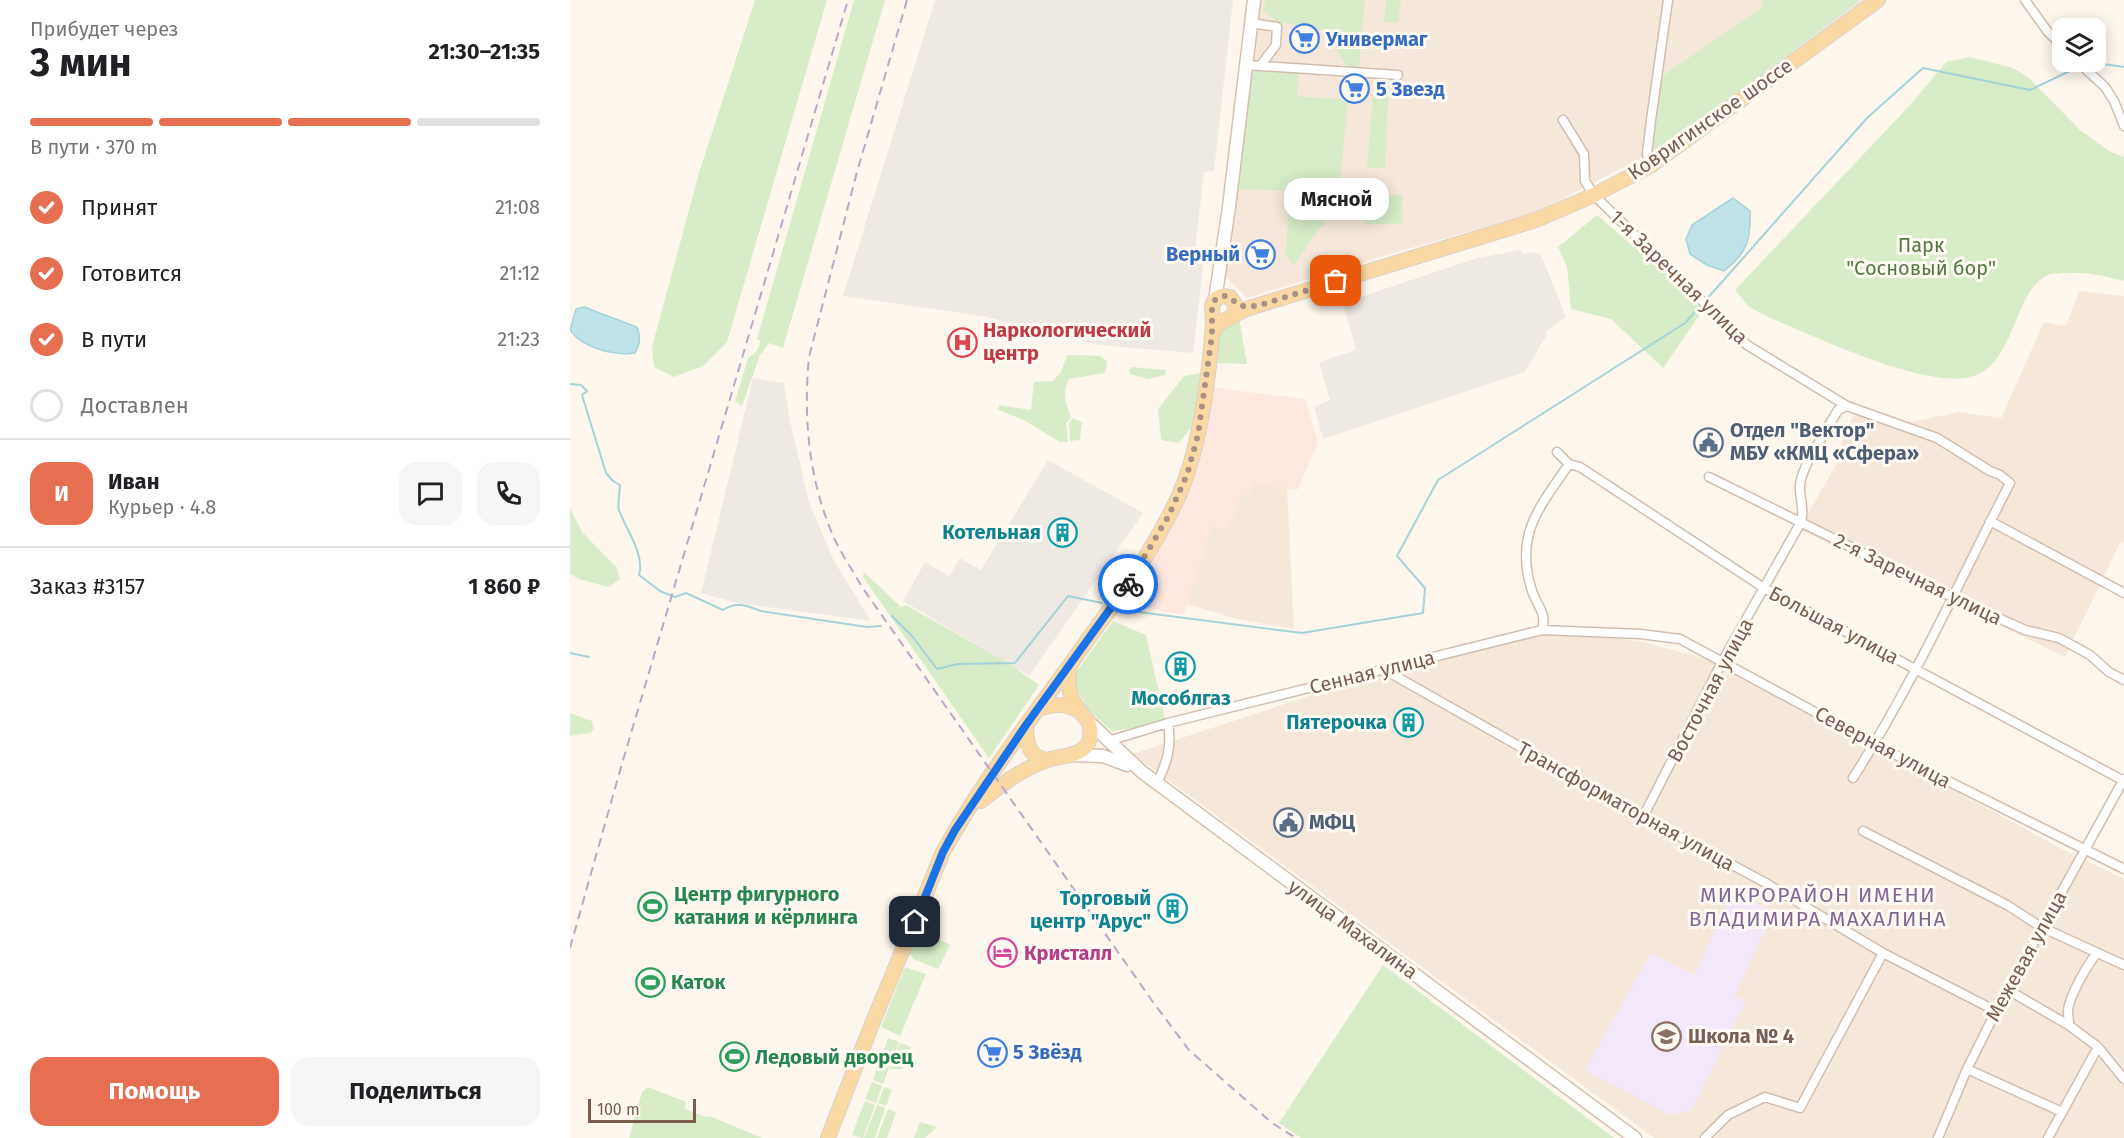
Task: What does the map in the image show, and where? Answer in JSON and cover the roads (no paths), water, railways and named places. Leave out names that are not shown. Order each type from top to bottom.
[{"type":"main road","name":"Ковригинское шоссе","points":[[1225,308],[1257,306],[1536,220],[1594,195],[1650,166],[1878,0]]},
{"type":"main road","points":[[828,1138],[943,852],[1026,725],[1132,578],[1180,493],[1198,435],[1212,335],[1225,308]]},
{"type":"main road","points":[[1070,666],[1068,679],[1070,694],[1079,711]]},
{"type":"main road","points":[[1038,709],[1057,704],[1079,711]]},
{"type":"main road","name":"улица Махалина","points":[[1079,711],[1089,722]]},
{"type":"main road","points":[[970,809],[1001,785],[1027,769],[1083,749],[1088,744],[1091,734],[1089,722]]},
{"type":"main road","points":[[1026,725],[1026,742],[1029,748],[1039,758],[1048,760]]},
{"type":"street","points":[[1225,308],[1220,271],[1254,0]]},
{"type":"street","points":[[1650,166],[1647,154],[1668,0]]},
{"type":"street","points":[[2025,0],[2052,36]]},
{"type":"street","points":[[1251,23],[1277,27],[1276,45],[1260,66]]},
{"type":"street","points":[[1246,65],[1398,75]]},
{"type":"street","points":[[2089,72],[2105,87],[2114,101],[2124,126]]},
{"type":"street","name":"1-я Заречная улица","points":[[1563,120],[1584,154],[1586,181],[1594,195],[1747,345],[1847,406],[1937,438],[2010,483],[1990,521]]},
{"type":"street","points":[[1801,522],[1804,511],[1799,484],[1807,464],[1838,410],[1847,406]]},
{"type":"street","name":"Большая улица","points":[[1557,452],[1569,464],[1580,467],[1764,588],[2124,780]]},
{"type":"street","points":[[1542,630],[1545,619],[1533,593],[1525,562],[1527,544],[1530,526],[1569,464]]},
{"type":"street","name":"2-я Заречная улица","points":[[1709,477],[1952,597],[2025,630],[2059,638],[2090,655],[2109,672],[2124,680]]},
{"type":"street","points":[[1853,778],[1915,669],[1990,521],[2124,593]]},
{"type":"street","name":"Восточная улица","points":[[1643,817],[1722,662],[1801,522]]},
{"type":"street","name":"Сенная улица","points":[[1108,741],[1168,723],[1542,630],[1640,634]]},
{"type":"street","name":"Северная улица","points":[[1640,634],[1680,639],[1874,744],[2124,869]]},
{"type":"street","name":"Трансформаторная улица","points":[[1383,669],[1643,817],[1764,882],[1883,953],[1996,1011]]},
{"type":"street","name":"улица Махалина","points":[[1089,722],[1142,772],[1635,1138]]},
{"type":"street","points":[[1157,783],[1169,752],[1168,723]]},
{"type":"street","points":[[1071,755],[1103,756],[1142,772]]},
{"type":"street","name":"Межевая улица","points":[[1938,1138],[1967,1069],[1996,1011],[2124,780]]},
{"type":"street","points":[[1863,831],[2007,905],[2041,927],[2124,965]]},
{"type":"street","points":[[1705,1138],[1728,1115],[1765,1097],[1800,1108],[1883,953]]},
{"type":"street","points":[[2070,1026],[2068,1012],[2070,1002],[2090,961],[2096,954]]},
{"type":"street","points":[[2008,990],[2070,1026],[2098,1047],[2124,1079]]},
{"type":"street","points":[[2048,1138],[2098,1047]]},
{"type":"street","points":[[1967,1069],[2062,1112]]},
{"type":"water","points":[[1733,198],[1750,211],[1750,230],[1743,252],[1724,271],[1707,265],[1690,254],[1686,239],[1692,225]]},
{"type":"water","points":[[584,307],[637,327],[639,340],[635,353],[608,352],[590,346],[575,336],[570,330],[576,309]]},
{"type":"waterway","points":[[2106,64],[2124,67]]},
{"type":"waterway","points":[[1706,300],[1867,118],[1923,68],[2030,90],[2068,72]]},
{"type":"waterway","points":[[1123,610],[1302,633],[1423,613],[1425,588],[1397,556],[1438,480],[1685,323],[1702,304]]},
{"type":"waterway","points":[[570,384],[581,385],[587,391],[582,395],[606,473],[620,485],[619,510],[637,550],[639,575],[660,591],[675,597],[686,593],[723,610],[742,605],[761,611],[867,627],[881,626]]},
{"type":"waterway","points":[[892,616],[912,636],[937,669],[958,664],[1015,663],[1068,596],[1102,603]]},
{"type":"waterway","points":[[570,653],[589,657]]},
{"type":"railway","points":[[570,948],[621,767],[848,0]]},
{"type":"railway","points":[[907,0],[857,172],[809,357],[807,403],[810,449],[826,516],[837,544],[862,587],[1189,1050],[1272,1123],[1296,1138]]},
{"type":"place","name":"Универмаг","points":[[1305,39]]},
{"type":"place","name":"5 Звезд","points":[[1355,89]]},
{"type":"place","name":"Верный","points":[[1261,254]]},
{"type":"place","name":"Мясной","points":[[1336,281]]},
{"type":"place","name":"Наркологический центр","points":[[962,342]]},
{"type":"place","name":"Отдел \"Вектор\" МБУ «КМЦ «Сфера»","points":[[1709,442]]},
{"type":"place","name":"Котельная","points":[[1062,532]]},
{"type":"place","name":"Мособлгаз","points":[[1181,667]]},
{"type":"place","name":"Пятерочка","points":[[1408,722]]},
{"type":"place","name":"МФЦ","points":[[1288,822]]},
{"type":"place","name":"Центр фигурного катания и кёрлинга","points":[[653,906]]},
{"type":"place","name":"Торговый центр \"Арус\"","points":[[1172,909]]},
{"type":"place","name":"Кристалл","points":[[1003,953]]},
{"type":"place","name":"Каток","points":[[650,982]]},
{"type":"place","name":"Школа № 4","points":[[1667,1036]]},
{"type":"place","name":"5 Звёзд","points":[[992,1052]]},
{"type":"place","name":"Ледовый дворец","points":[[734,1057]]},
{"type":"district","name":"МИКРОРАЙОН ИМЕНИ ВЛАДИМИРА МАХАЛИНА","points":[[1818,907]]},
{"type":"park label","name":"Парк \"Сосновый бор\"","points":[[1921,256]]}]
